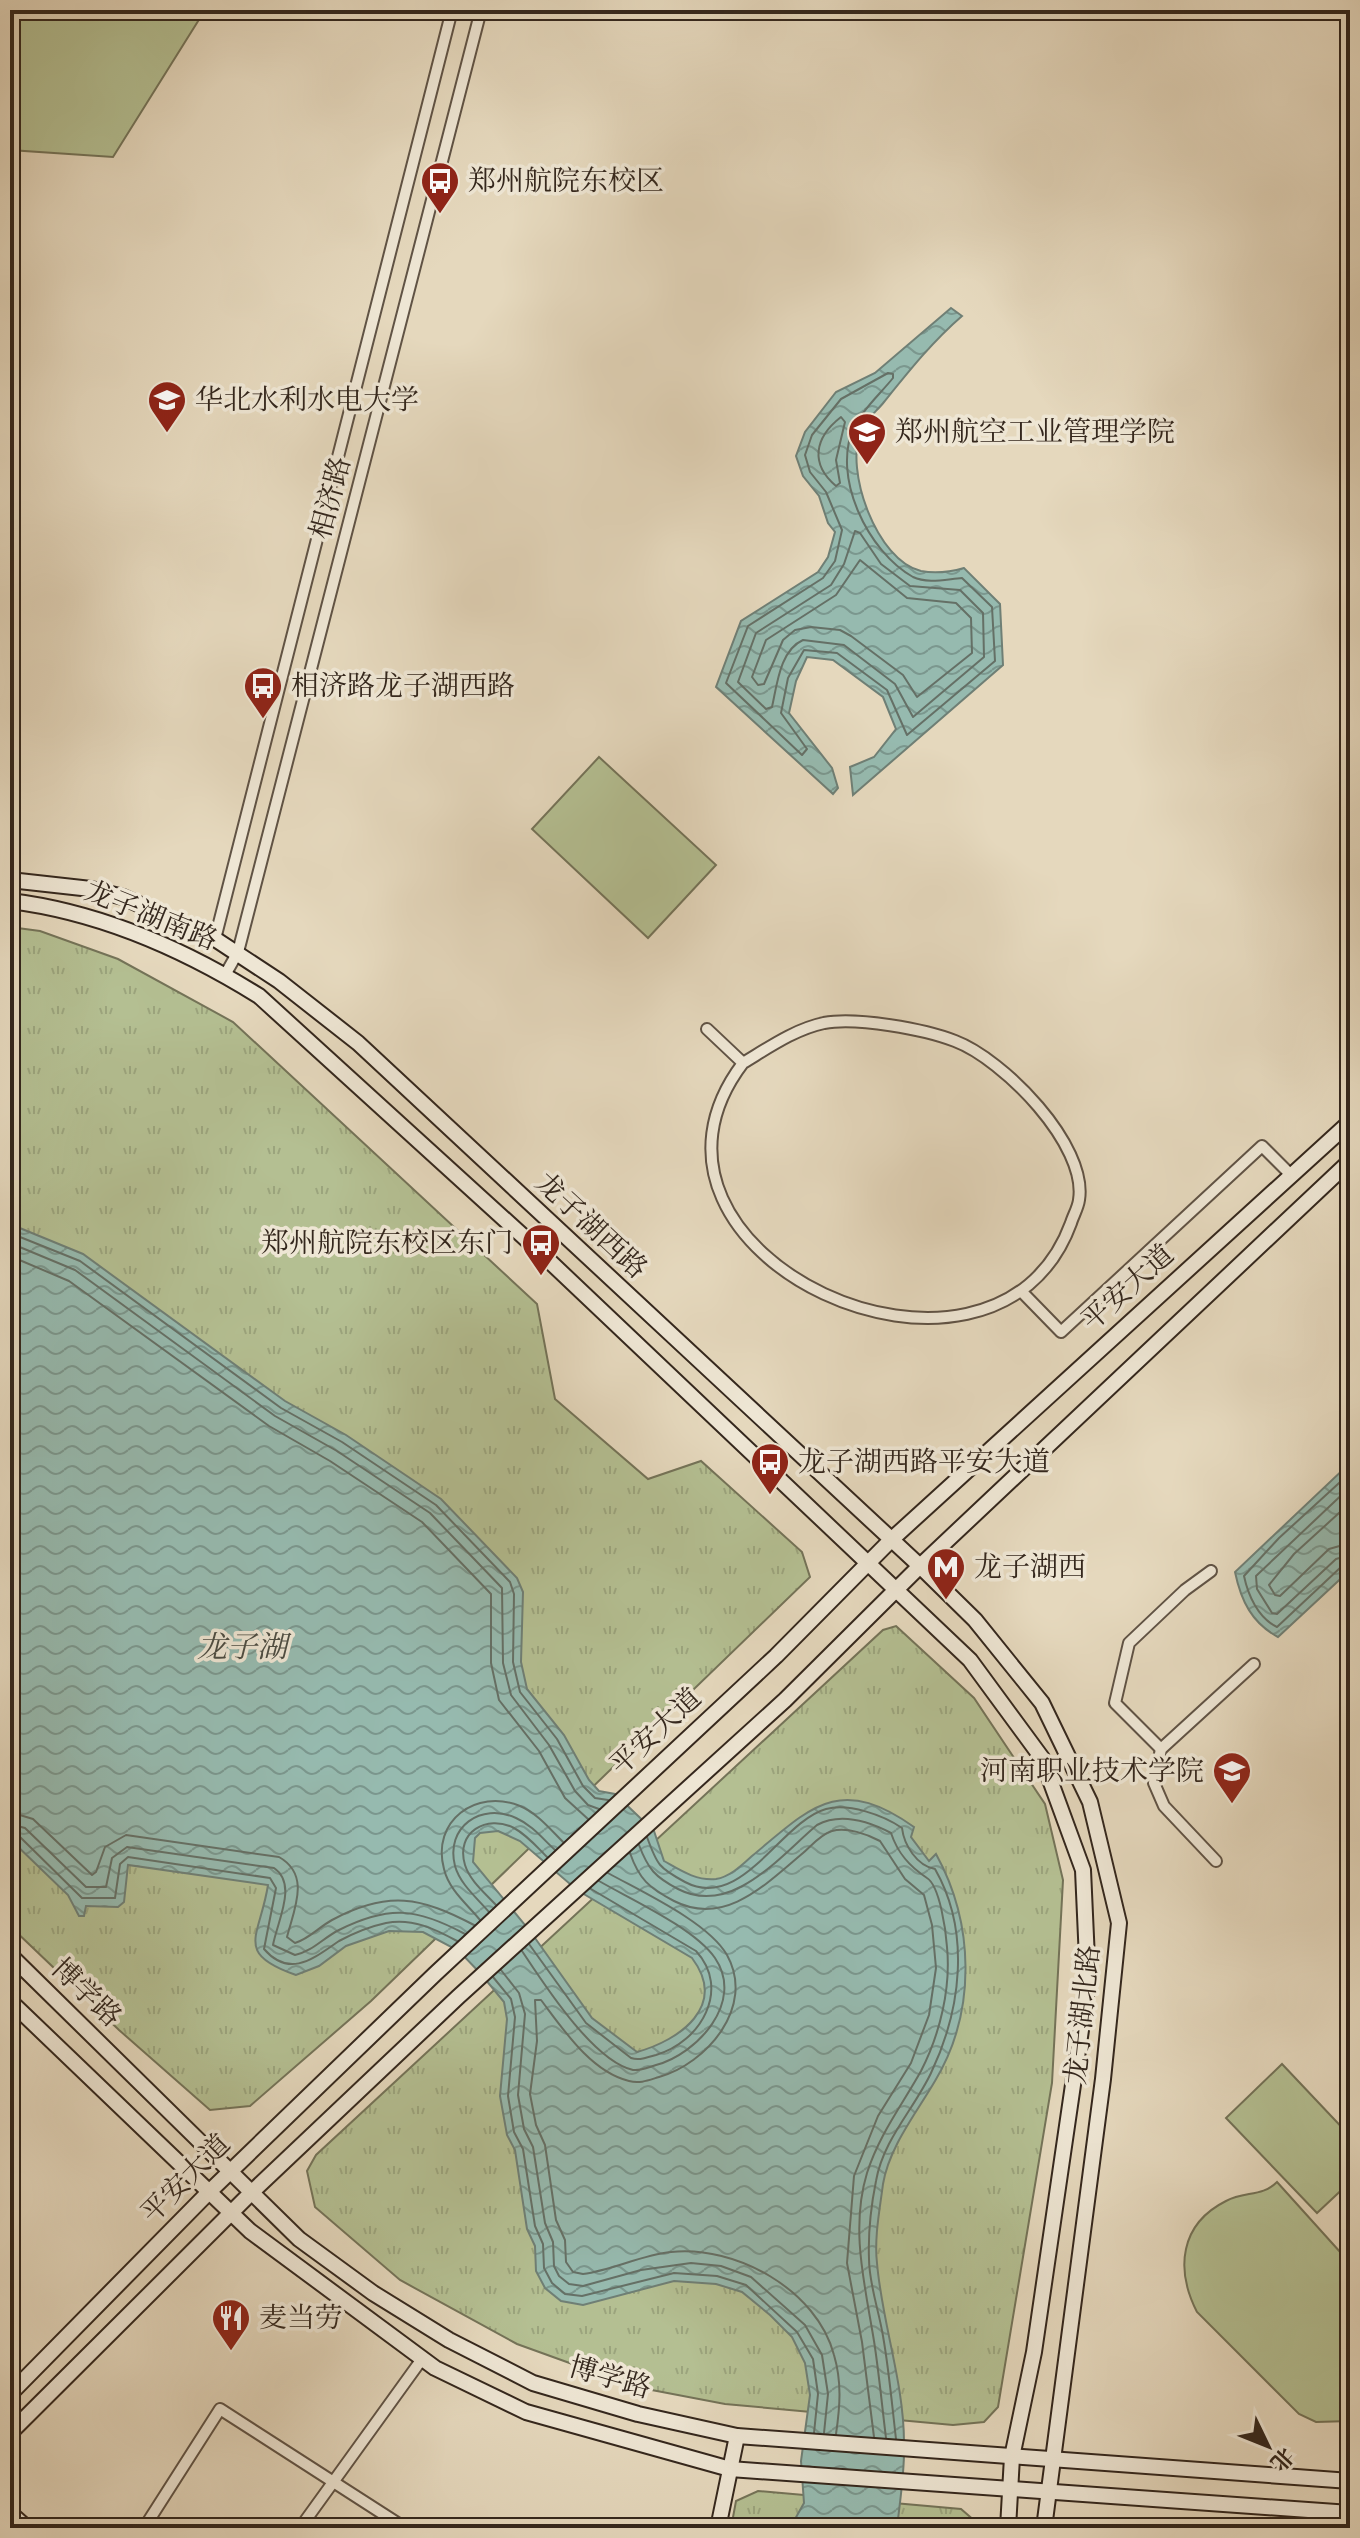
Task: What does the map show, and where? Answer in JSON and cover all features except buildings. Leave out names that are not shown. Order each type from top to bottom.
[{"type":"main road","name":"龙子湖南路","points":[[10,880],[91,889],[123,897],[215,939]]},
{"type":"main road","name":"龙子湖南路","points":[[10,901],[56,907],[112,922],[225,975]]},
{"type":"main road","name":"龙子湖西路","points":[[215,939],[238,952],[358,1043],[920,1566]]},
{"type":"main road","name":"龙子湖西路","points":[[225,975],[259,996],[525,1238],[896,1590]]},
{"type":"main road","name":"平安大道","points":[[10,2394],[209,2192],[435,1974],[776,1656],[891,1540],[1350,1122]]},
{"type":"main road","name":"平安大道","points":[[10,2433],[251,2193],[458,1997],[785,1700],[920,1566],[1350,1161]]},
{"type":"main road","name":"龙子湖北路","points":[[920,1566],[975,1620],[1042,1703],[1090,1802],[1119,1923],[1044,2528]]},
{"type":"main road","name":"龙子湖北路","points":[[896,1590],[970,1660],[1042,1758],[1083,1870],[1088,1982],[1034,2352],[1012,2457],[1008,2528]]},
{"type":"main road","name":"博学路","points":[[10,1955],[299,2239],[373,2293],[449,2340],[533,2383],[638,2414],[737,2436],[1350,2481]]},
{"type":"main road","name":"博学路","points":[[10,2001],[230,2213],[356,2313],[422,2359],[526,2412],[730,2469],[1011,2486],[1049,2492],[1350,2513]]},
{"type":"main road","points":[[718,2528],[737,2436]]},
{"type":"main road","points":[[10,2513],[27,2528]]},
{"type":"street","name":"相济路","points":[[215,939],[452,10]]},
{"type":"street","name":"相济路","points":[[225,975],[238,952],[481,10]]},
{"type":"street","points":[[825,1023],[881,1025],[956,1042],[999,1070],[1042,1109],[1071,1153],[1079,1198],[1060,1252],[1022,1292],[977,1311],[934,1321],[826,1297],[788,1276],[734,1220],[720,1193],[712,1165],[712,1130],[730,1080],[743,1063],[778,1041],[825,1023]]},
{"type":"street","points":[[707,1029],[743,1063]]},
{"type":"street","points":[[1022,1292],[1061,1332],[1262,1146],[1291,1175]]},
{"type":"street","points":[[1161,1749],[1115,1703],[1129,1643],[1185,1590],[1211,1571]]},
{"type":"street","points":[[1216,1861],[1164,1806],[1154,1783],[1161,1749],[1254,1664]]},
{"type":"street","points":[[317,2528],[303,2523],[422,2359]]},
{"type":"street","points":[[144,2528],[220,2409],[405,2528]]},
{"type":"green space","points":[[10,10],[205,10],[113,157],[10,150]]},
{"type":"green space","points":[[599,757],[716,865],[648,938],[532,829]]},
{"type":"green space","points":[[10,927],[40,931],[118,959],[233,1022],[537,1304],[555,1399],[648,1479],[701,1461],[802,1552],[810,1577],[371,2001],[250,2106],[210,2110],[119,2030],[10,1926]]},
{"type":"green space","points":[[896,1626],[974,1698],[1045,1804],[1063,1880],[1052,2083],[998,2407],[984,2422],[953,2425],[725,2404],[636,2387],[517,2344],[400,2280],[315,2207],[307,2171],[316,2155],[883,1630]]},
{"type":"green space","points":[[1282,2064],[1350,2136],[1350,2182],[1317,2213],[1226,2118]]},
{"type":"green space","points":[[1277,2182],[1350,2263],[1350,2421],[1316,2422],[1299,2414],[1197,2312],[1190,2296],[1184,2264],[1191,2235],[1199,2222],[1226,2201],[1265,2190]]},
{"type":"green space","points":[[758,2491],[961,2509],[983,2528],[731,2528],[736,2501]]},
{"type":"water","points":[[951,308],[962,316],[921,357],[863,427],[857,448],[857,468],[868,512],[878,533],[905,564],[932,572],[964,568],[1000,604],[1003,665],[853,795],[850,767],[874,757],[896,729],[883,697],[833,660],[807,657],[796,681],[789,713],[832,768],[838,788],[833,794],[716,687],[741,621],[818,572],[828,557],[835,532],[828,523],[819,496],[803,476],[796,456],[805,432],[836,392],[875,373]]},
{"type":"water","name":"龙子湖","points":[[10,1224],[83,1254],[285,1401],[346,1435],[441,1499],[517,1578],[523,1592],[521,1662],[527,1689],[564,1735],[589,1780],[599,1791],[615,1794],[654,1831],[664,1861],[695,1877],[721,1878],[736,1870],[809,1811],[845,1800],[865,1802],[888,1811],[914,1827],[911,1837],[929,1861],[936,1854],[958,1909],[966,1967],[964,1997],[949,2054],[904,2130],[886,2170],[877,2233],[880,2285],[903,2420],[904,2464],[897,2528],[790,2528],[804,2503],[801,2461],[810,2395],[805,2363],[792,2337],[742,2292],[716,2284],[674,2281],[583,2305],[561,2301],[545,2288],[536,2271],[535,2246],[527,2229],[515,2150],[507,2135],[500,2096],[507,2019],[504,2002],[459,1951],[423,1932],[389,1931],[346,1946],[319,1966],[296,1975],[276,1967],[257,1951],[255,1941],[268,1885],[128,1865],[124,1902],[118,1907],[86,1906],[84,1916],[79,1916],[68,1895],[10,1839]],"holes":[[[498,1831],[520,1841],[577,1890],[692,1958],[702,1975],[705,1991],[702,2006],[683,2030],[637,2052],[592,2018],[530,1931],[473,1862],[475,1838],[480,1833]]]},
{"type":"water","points":[[1350,1463],[1350,1570],[1278,1637],[1261,1625],[1249,1610],[1235,1572]]},
{"type":"place","name":"郑州航院东校区","points":[[440,215]]},
{"type":"place","name":"华北水利水电大学","points":[[167,434]]},
{"type":"place","name":"郑州航空工业管理学院","points":[[867,466]]},
{"type":"place","name":"相济路龙子湖西路","points":[[263,720]]},
{"type":"place","name":"郑州航院东校区东门","points":[[541,1277]]},
{"type":"place","name":"龙子湖西路平安大道","points":[[770,1496]]},
{"type":"place","name":"龙子湖西","points":[[946,1601]]},
{"type":"place","name":"河南职业技术学院","points":[[1232,1805]]},
{"type":"place","name":"麦当劳","points":[[231,2352]]}]
